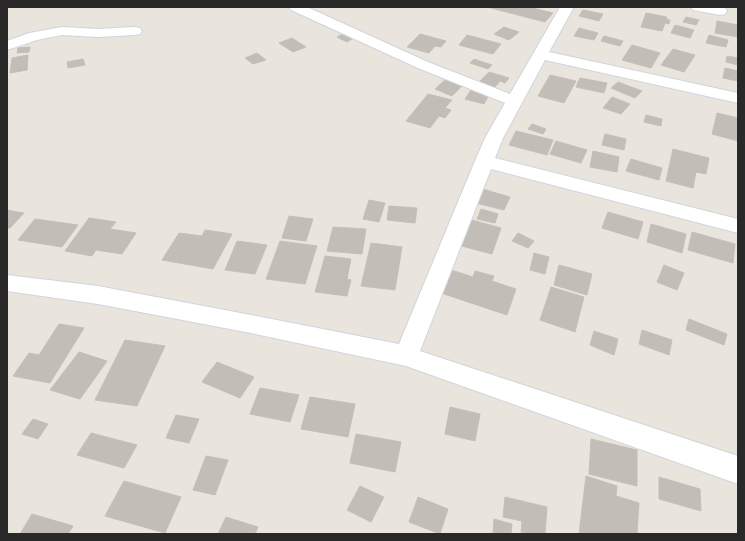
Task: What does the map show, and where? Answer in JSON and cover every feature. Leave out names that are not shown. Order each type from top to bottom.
[{"type":"street","points":[[296,7],[423,65],[514,101]]},
{"type":"street","points":[[406,356],[494,138],[567,7]]},
{"type":"street","points":[[698,7],[720,11]]},
{"type":"street","points":[[7,46],[34,36],[62,31],[98,33],[135,32]]},
{"type":"street","points":[[541,55],[738,98]]},
{"type":"street","points":[[484,161],[738,226]]},
{"type":"street","points":[[7,283],[98,295],[251,324],[406,356],[738,470]]},
{"type":"building","points":[[487,7],[529,7],[553,13],[545,22]]},
{"type":"building","points":[[583,10],[603,14],[599,21],[579,16]]},
{"type":"building","points":[[646,13],[667,17],[666,19],[670,20],[669,24],[665,23],[662,31],[641,27]]},
{"type":"building","points":[[686,17],[699,20],[696,25],[683,22]]},
{"type":"building","points":[[717,21],[738,25],[738,37],[715,33]]},
{"type":"building","points":[[675,25],[694,30],[690,38],[671,33]]},
{"type":"building","points":[[504,27],[519,32],[509,40],[494,34]]},
{"type":"building","points":[[579,28],[598,33],[594,40],[574,36]]},
{"type":"building","points":[[345,33],[355,37],[347,42],[337,37]]},
{"type":"building","points":[[420,34],[446,41],[441,47],[435,46],[429,53],[407,47]]},
{"type":"building","points":[[467,35],[501,44],[493,54],[459,45]]},
{"type":"building","points":[[709,35],[728,40],[726,47],[706,43]]},
{"type":"building","points":[[604,36],[623,41],[620,46],[601,41]]},
{"type":"building","points":[[292,38],[306,47],[293,52],[279,43]]},
{"type":"building","points":[[632,45],[660,53],[651,68],[622,60]]},
{"type":"building","points":[[30,47],[29,52],[17,53],[18,48]]},
{"type":"building","points":[[673,49],[695,55],[684,72],[661,65]]},
{"type":"building","points":[[257,53],[266,60],[253,64],[245,58]]},
{"type":"building","points":[[28,55],[27,70],[10,73],[12,58]]},
{"type":"building","points":[[727,56],[738,58],[738,65],[726,62]]},
{"type":"building","points":[[83,59],[85,65],[68,68],[67,62]]},
{"type":"building","points":[[474,59],[492,65],[488,69],[470,63]]},
{"type":"building","points":[[725,68],[738,71],[738,81],[723,78]]},
{"type":"building","points":[[489,72],[509,78],[505,83],[500,81],[495,87],[479,82]]},
{"type":"building","points":[[550,75],[576,81],[564,103],[538,96]]},
{"type":"building","points":[[580,78],[607,83],[604,93],[576,87]]},
{"type":"building","points":[[446,79],[463,85],[452,96],[435,89]]},
{"type":"building","points":[[618,82],[642,91],[635,98],[611,88]]},
{"type":"building","points":[[471,90],[489,95],[484,104],[465,99]]},
{"type":"building","points":[[428,94],[452,100],[445,108],[451,110],[445,118],[439,116],[430,128],[406,121]]},
{"type":"building","points":[[612,97],[630,104],[621,114],[603,108]]},
{"type":"building","points":[[717,113],[738,118],[738,141],[712,134]]},
{"type":"building","points":[[646,115],[662,119],[661,126],[644,122]]},
{"type":"building","points":[[532,124],[546,129],[543,134],[528,129]]},
{"type":"building","points":[[516,131],[553,140],[547,155],[509,145]]},
{"type":"building","points":[[605,134],[626,139],[624,150],[602,145]]},
{"type":"building","points":[[556,141],[587,150],[581,163],[550,154]]},
{"type":"building","points":[[673,149],[709,158],[706,174],[696,172],[693,188],[666,181]]},
{"type":"building","points":[[593,151],[619,157],[617,172],[590,167]]},
{"type":"building","points":[[631,159],[662,168],[659,180],[626,171]]},
{"type":"building","points":[[479,188],[510,197],[504,210],[472,202]]},
{"type":"building","points":[[369,200],[385,203],[379,222],[363,219]]},
{"type":"building","points":[[389,206],[417,208],[415,223],[387,220]]},
{"type":"building","points":[[481,209],[498,214],[495,223],[477,219]]},
{"type":"building","points":[[7,210],[24,213],[10,228],[7,228]]},
{"type":"building","points":[[608,212],[643,222],[638,239],[602,228]]},
{"type":"building","points":[[289,216],[313,219],[306,241],[282,238]]},
{"type":"building","points":[[89,218],[116,222],[110,229],[136,233],[122,254],[96,250],[92,256],[65,251]]},
{"type":"building","points":[[35,219],[78,225],[62,247],[18,240]]},
{"type":"building","points":[[468,219],[501,228],[492,254],[458,245]]},
{"type":"building","points":[[651,224],[686,234],[682,253],[647,242]]},
{"type":"building","points":[[333,227],[366,229],[362,254],[327,251]]},
{"type":"building","points":[[205,230],[232,234],[213,269],[162,260],[179,233],[202,236]]},
{"type":"building","points":[[692,232],[735,244],[733,263],[688,250]]},
{"type":"building","points":[[518,233],[534,241],[528,248],[512,241]]},
{"type":"building","points":[[237,241],[267,245],[255,274],[225,270]]},
{"type":"building","points":[[280,241],[317,246],[305,284],[266,279]]},
{"type":"building","points":[[371,243],[402,247],[395,290],[361,286]]},
{"type":"building","points":[[534,253],[549,257],[545,274],[530,270]]},
{"type":"building","points":[[325,256],[351,259],[347,279],[351,280],[347,296],[315,292]]},
{"type":"building","points":[[559,265],[592,274],[587,295],[554,285]]},
{"type":"building","points":[[664,265],[684,273],[677,290],[657,282]]},
{"type":"building","points":[[448,269],[473,277],[475,271],[494,276],[492,281],[516,289],[507,315],[438,292]]},
{"type":"building","points":[[551,287],[584,297],[575,332],[540,320]]},
{"type":"building","points":[[689,319],[727,334],[724,345],[686,330]]},
{"type":"building","points":[[59,324],[84,328],[50,383],[13,376],[29,353],[39,355]]},
{"type":"building","points":[[642,330],[672,340],[669,355],[639,344]]},
{"type":"building","points":[[594,331],[618,339],[614,355],[590,345]]},
{"type":"building","points":[[125,340],[165,346],[137,406],[95,400]]},
{"type":"building","points":[[79,352],[107,361],[80,399],[50,390]]},
{"type":"building","points":[[217,362],[254,377],[240,398],[202,382]]},
{"type":"building","points":[[260,388],[299,395],[290,422],[250,414]]},
{"type":"building","points":[[310,397],[355,404],[348,437],[301,429]]},
{"type":"building","points":[[450,407],[480,414],[475,441],[445,434]]},
{"type":"building","points":[[176,415],[199,419],[189,443],[166,438]]},
{"type":"building","points":[[33,419],[48,424],[38,439],[22,434]]},
{"type":"building","points":[[91,433],[137,445],[124,468],[77,455]]},
{"type":"building","points":[[356,434],[401,442],[395,472],[350,463]]},
{"type":"building","points":[[591,439],[637,450],[637,486],[589,474]]},
{"type":"building","points":[[206,456],[228,460],[215,495],[193,490]]},
{"type":"building","points":[[586,476],[617,486],[616,496],[639,503],[637,534],[579,534]]},
{"type":"building","points":[[659,477],[700,489],[701,511],[659,499]]},
{"type":"building","points":[[124,481],[181,497],[165,533],[105,516]]},
{"type":"building","points":[[360,486],[384,497],[371,522],[347,510]]},
{"type":"building","points":[[418,497],[448,509],[440,534],[409,522]]},
{"type":"building","points":[[505,497],[547,507],[545,534],[521,532],[522,521],[503,517]]},
{"type":"building","points":[[32,514],[73,526],[68,534],[20,534]]},
{"type":"building","points":[[226,517],[258,527],[255,534],[218,534]]},
{"type":"building","points":[[494,519],[512,524],[511,534],[493,534]]}]
